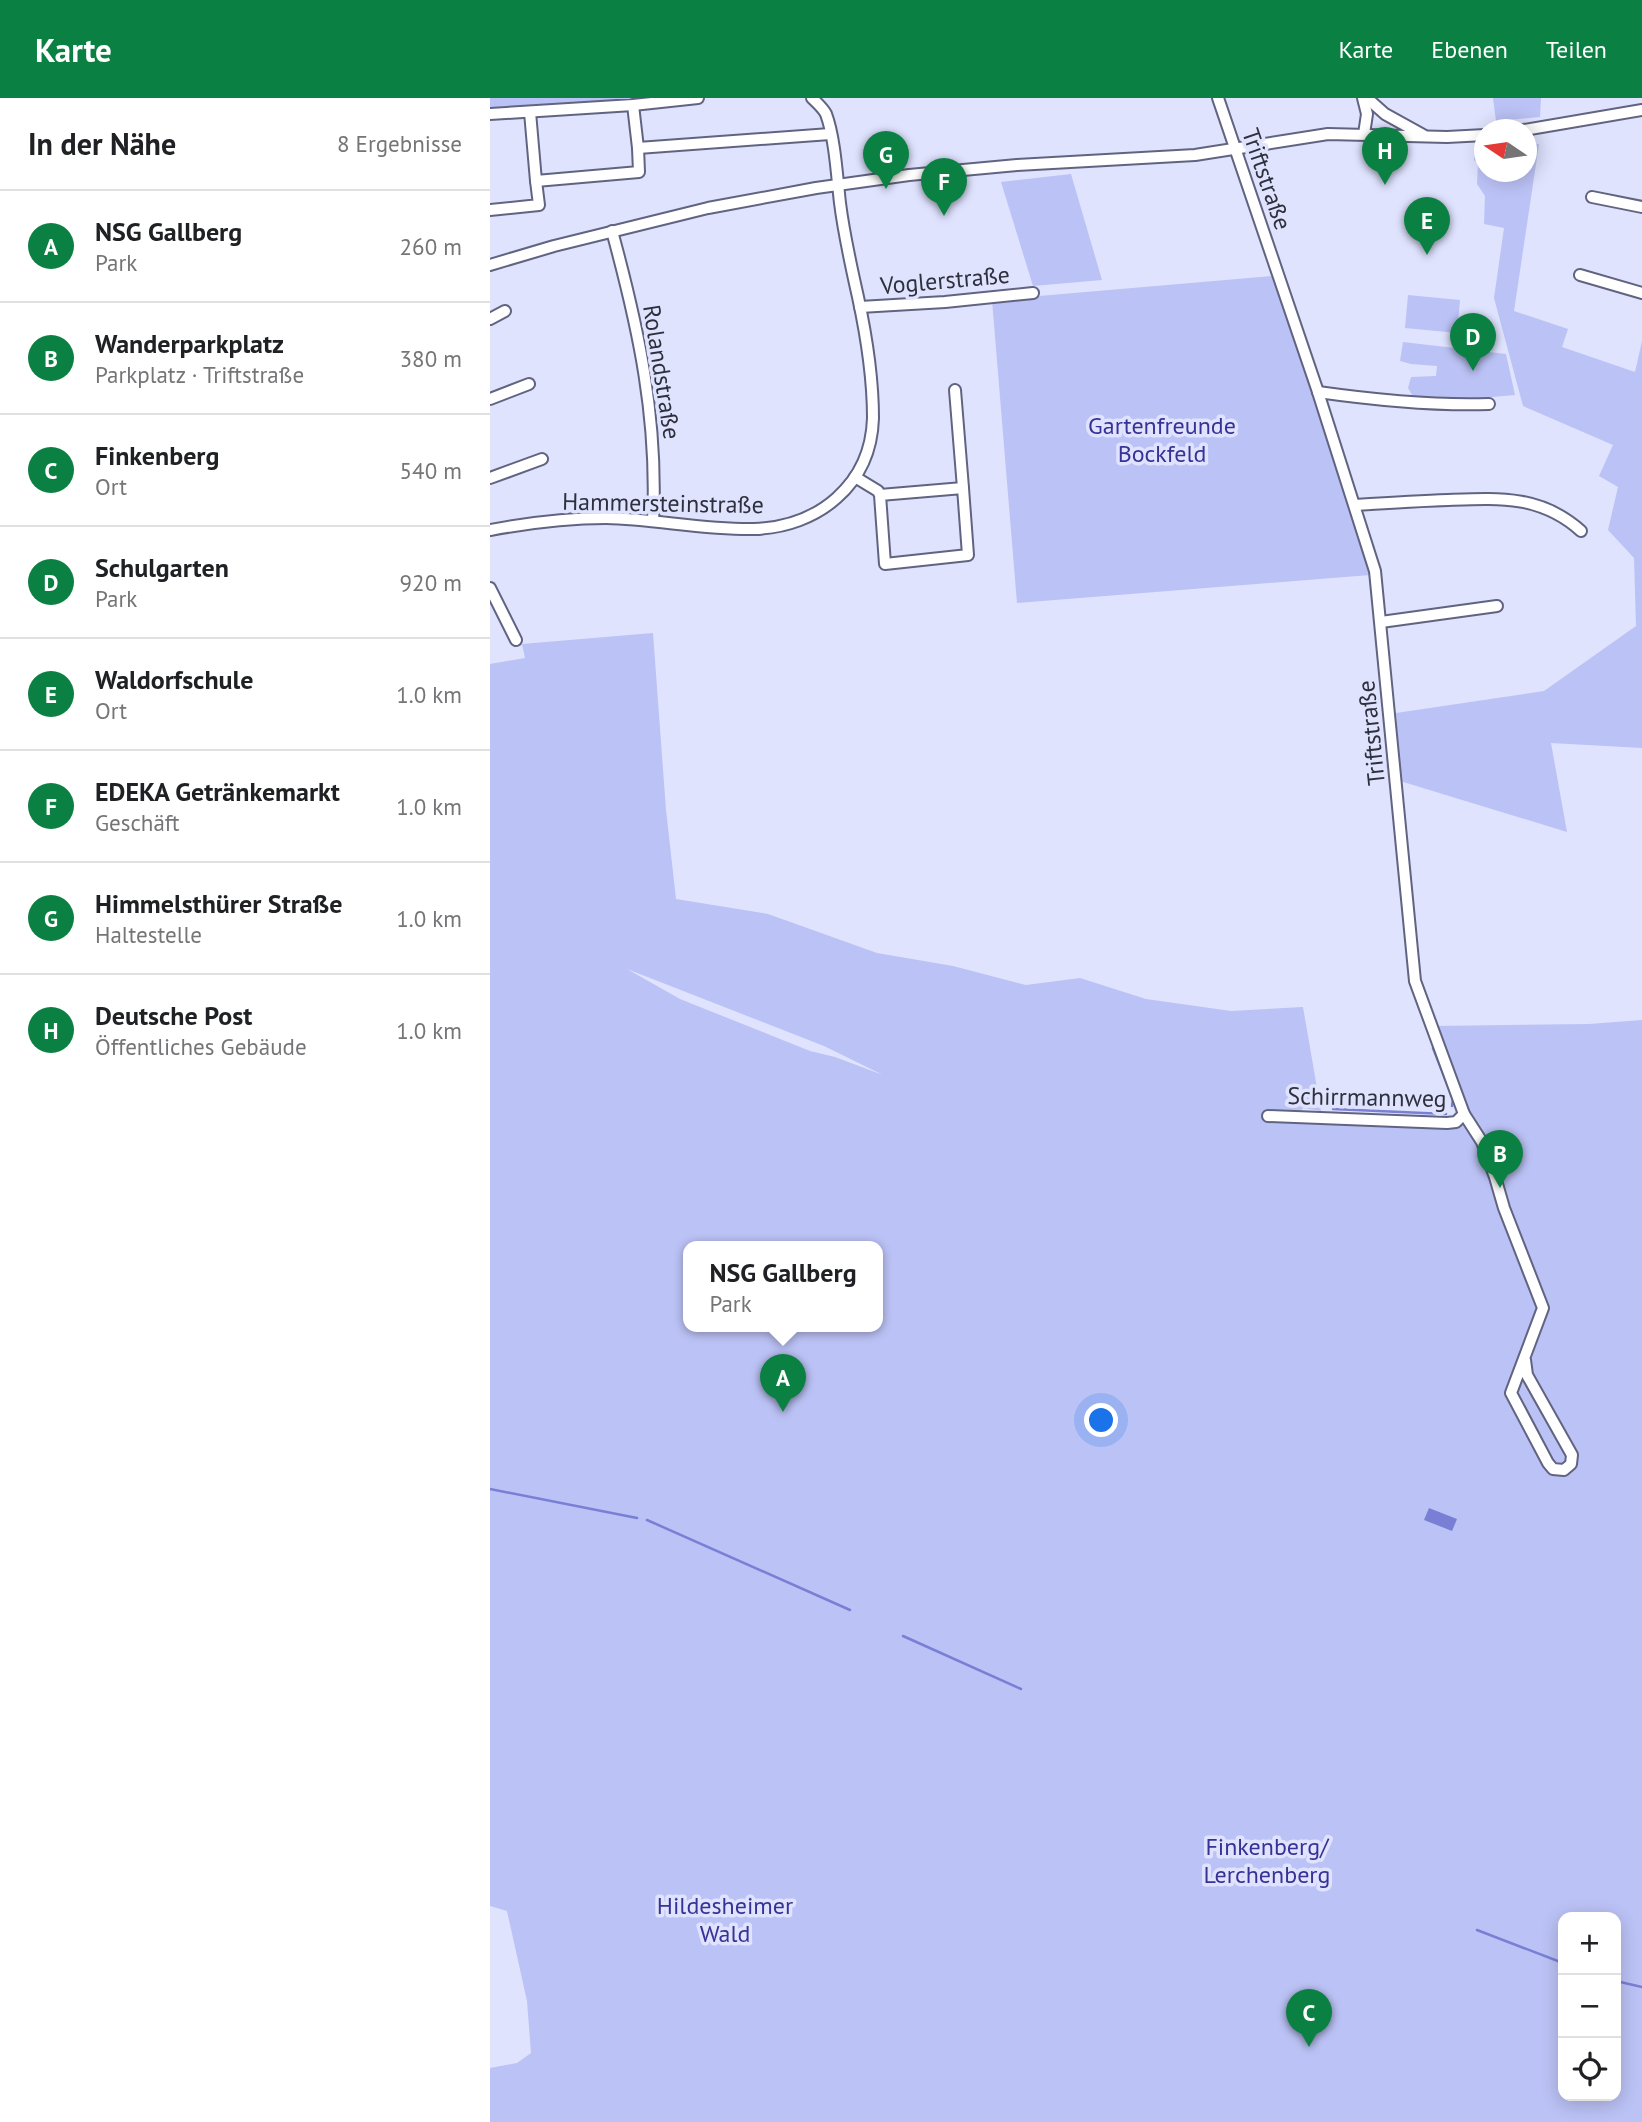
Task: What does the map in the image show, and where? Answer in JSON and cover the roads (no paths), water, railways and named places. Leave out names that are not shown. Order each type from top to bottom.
[{"type":"street","points":[[490,114],[698,98]]},
{"type":"street","name":"Hammersteinstraße","points":[[490,530],[531,522],[604,518],[754,529],[784,525],[813,515],[828,506],[855,477],[866,453],[873,419],[871,384],[830,134],[825,112],[812,98]]},
{"type":"street","name":"Triftstraße","points":[[1218,98],[1318,392],[1375,571],[1415,981],[1464,1114],[1482,1142],[1504,1208],[1543,1308],[1511,1393],[1548,1463],[1553,1469],[1564,1470],[1571,1464],[1572,1455],[1527,1375],[1525,1360]]},
{"type":"street","points":[[1364,134],[1367,114],[1365,98]]},
{"type":"street","points":[[1365,98],[1385,114],[1425,136]]},
{"type":"street","points":[[536,181],[639,172],[633,105]]},
{"type":"street","points":[[1537,128],[1642,110]]},
{"type":"street","points":[[490,210],[539,205],[530,112]]},
{"type":"street","points":[[638,148],[830,134]]},
{"type":"street","points":[[490,265],[611,231],[708,208],[838,184],[928,173],[1079,161],[1160,158],[1235,150],[1328,134],[1474,135]]},
{"type":"street","points":[[1592,197],[1642,207]]},
{"type":"street","name":"Rolandstraße","points":[[611,231],[633,313],[651,416],[655,486],[653,521]]},
{"type":"street","points":[[1580,275],[1642,293]]},
{"type":"street","name":"Voglerstraße","points":[[860,307],[1033,293]]},
{"type":"street","points":[[490,319],[505,311]]},
{"type":"street","points":[[490,399],[528,384]]},
{"type":"street","points":[[855,477],[880,495],[885,564],[968,555],[955,390]]},
{"type":"street","points":[[1318,392],[1406,403],[1489,404]]},
{"type":"street","points":[[490,478],[542,459]]},
{"type":"street","points":[[880,495],[963,488]]},
{"type":"street","points":[[1355,505],[1498,498],[1545,507],[1567,518],[1581,531]]},
{"type":"street","points":[[490,588],[496,613],[516,640]]},
{"type":"street","points":[[1381,622],[1497,606]]},
{"type":"street","name":"Schirrmannweg","points":[[1268,1116],[1447,1123],[1455,1122],[1464,1114]]},
{"type":"water","points":[[1429,1508],[1457,1519],[1452,1531],[1424,1520]]},
{"type":"waterway","points":[[1433,1048],[1453,1099],[1452,1106]]},
{"type":"waterway","points":[[1333,1109],[1446,1114]]},
{"type":"waterway","points":[[490,1489],[637,1518]]},
{"type":"waterway","points":[[647,1520],[850,1610]]},
{"type":"waterway","points":[[903,1636],[1021,1689]]},
{"type":"waterway","points":[[1477,1930],[1558,1961]]},
{"type":"waterway","points":[[1621,1982],[1642,1987]]},
{"type":"place","name":"Deutsche Post","points":[[1385,185]]},
{"type":"place","name":"Himmelsthürer Straße","points":[[886,189]]},
{"type":"place","name":"EDEKA Getränkemarkt","points":[[944,216]]},
{"type":"place","name":"Waldorfschule","points":[[1427,255]]},
{"type":"place","name":"Schulgarten","points":[[1473,371]]},
{"type":"place","name":"Wanderparkplatz","points":[[1500,1188]]},
{"type":"place","name":"NSG Gallberg","points":[[783,1412]]},
{"type":"place","name":"Finkenberg","points":[[1309,2047]]},
{"type":"park label","name":"Gartenfreunde Bockfeld","points":[[1162,439]]},
{"type":"park label","name":"Finkenberg/ Lerchenberg","points":[[1267,1860]]},
{"type":"park label","name":"Hildesheimer Wald","points":[[725,1919]]}]
